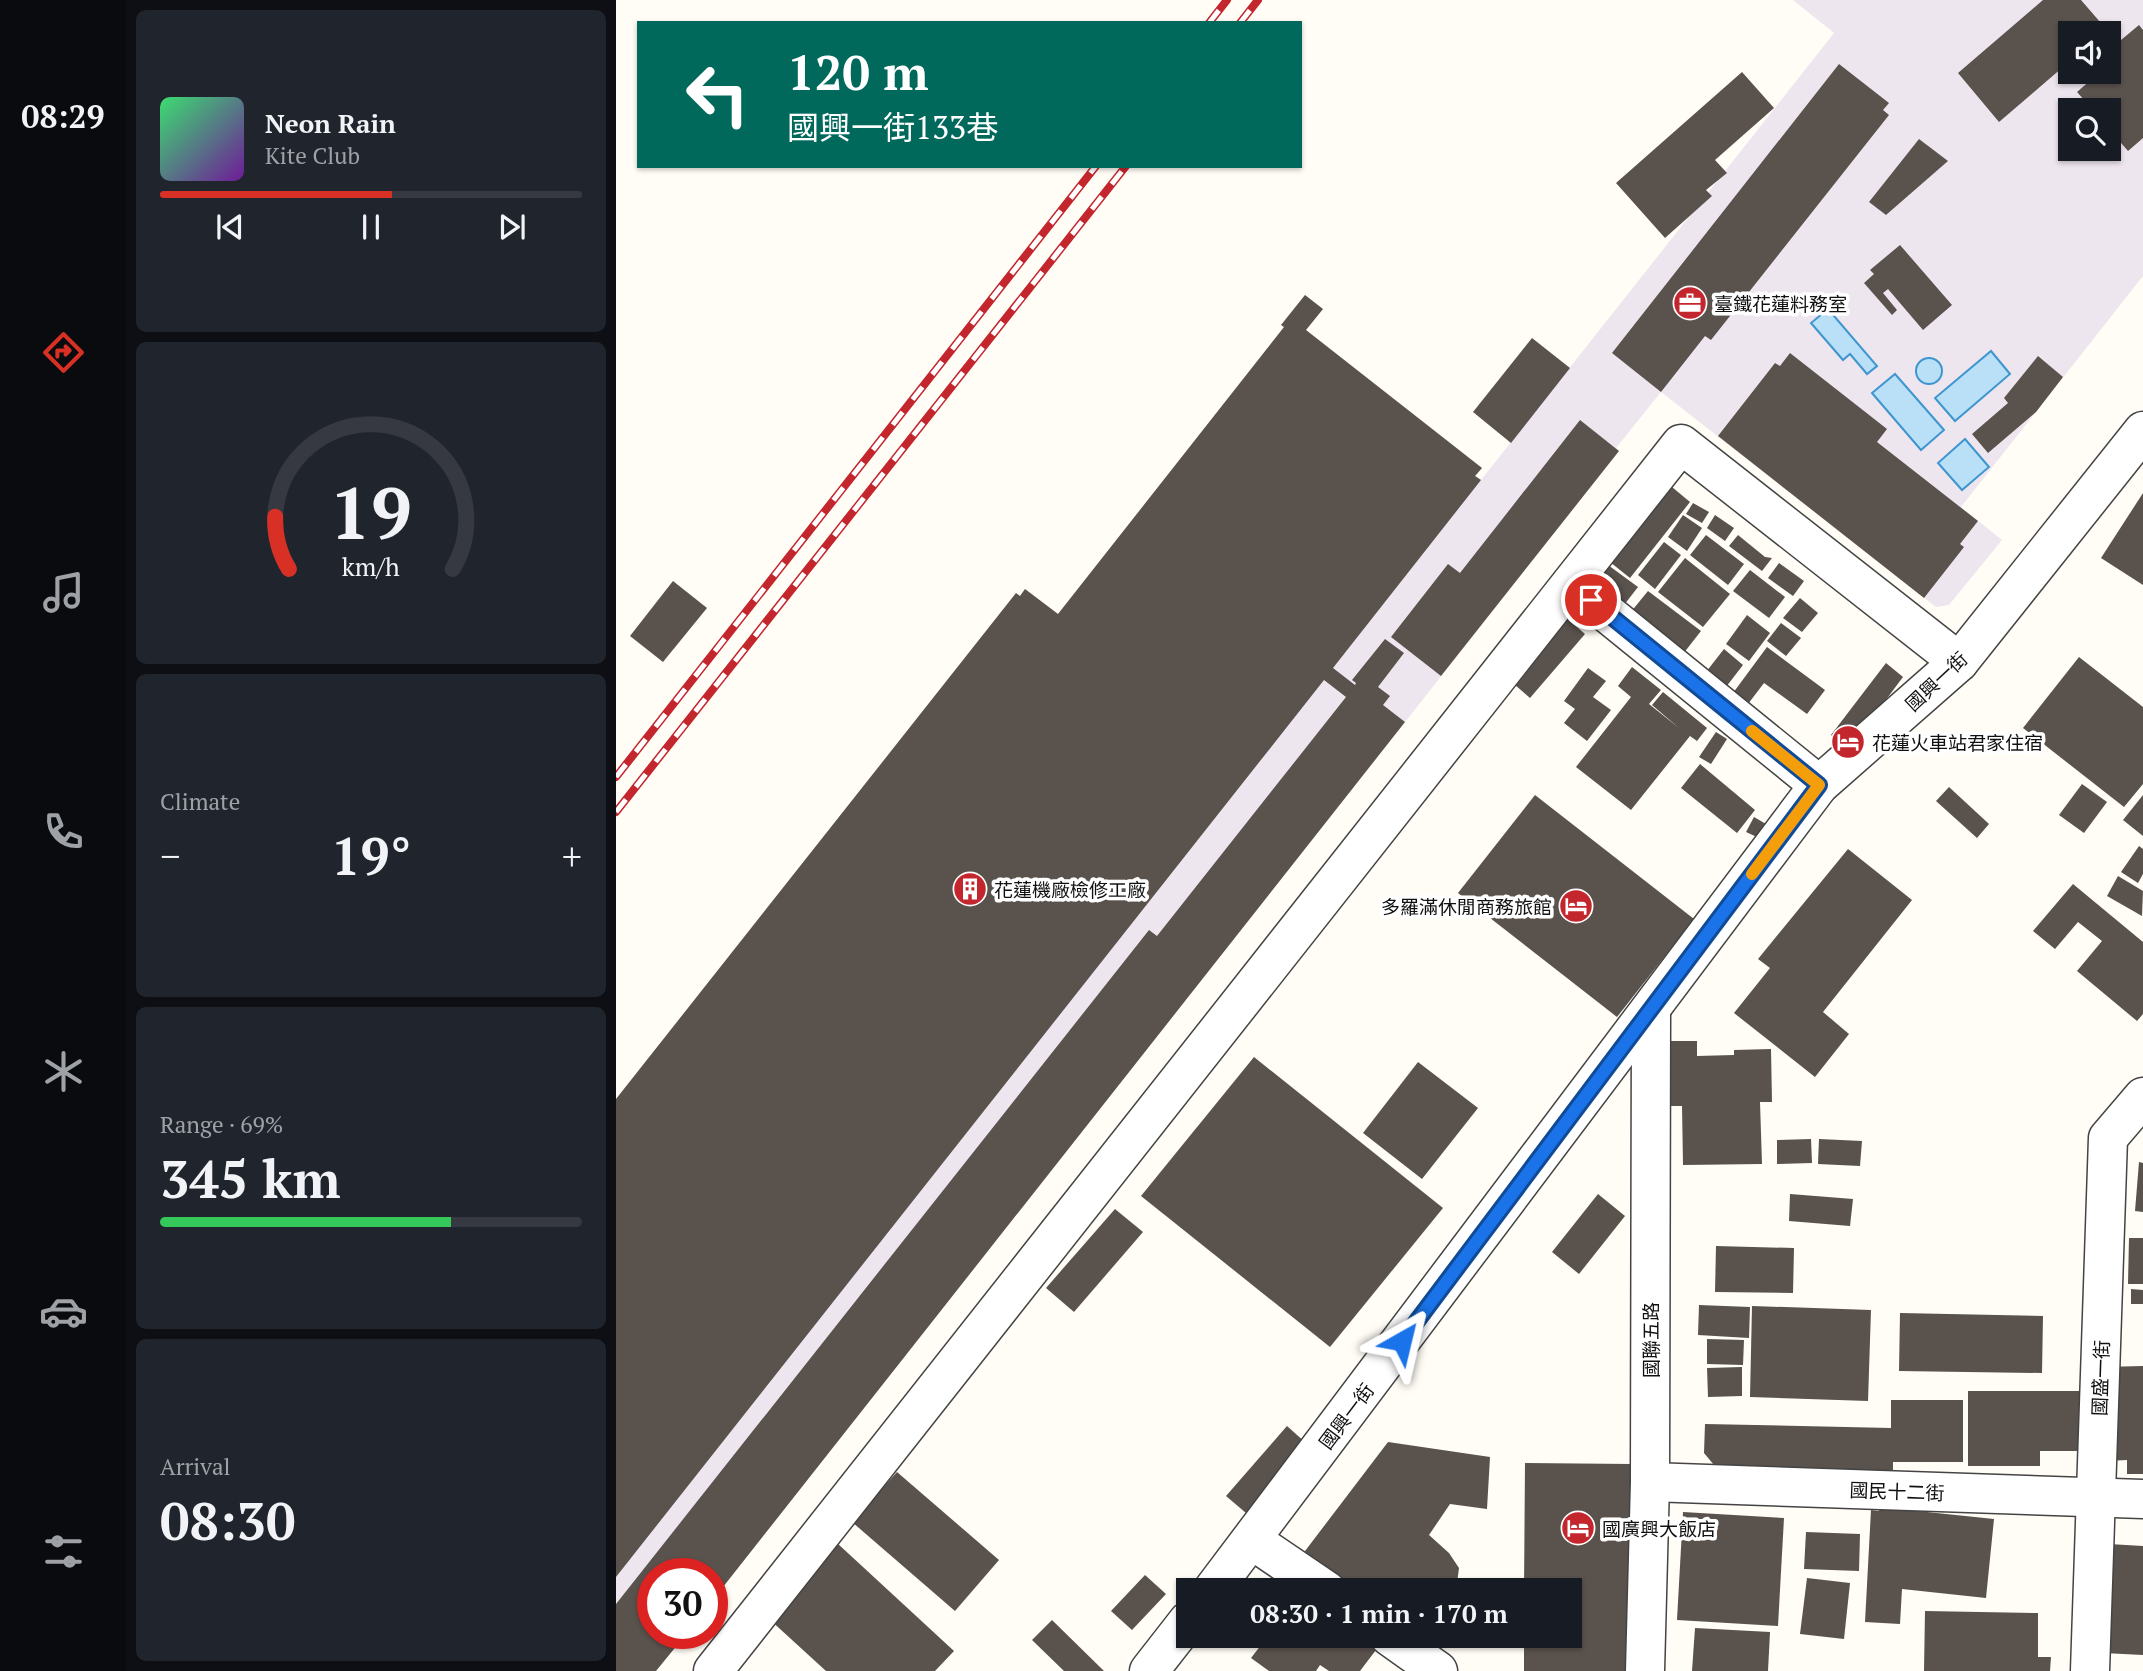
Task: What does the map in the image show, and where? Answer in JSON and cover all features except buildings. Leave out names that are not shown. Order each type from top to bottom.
[{"type":"street","name":"國興一街","points":[[1222,1578],[1819,785],[1959,662],[2143,431]]},
{"type":"street","points":[[713,1671],[1681,444],[1959,662]]},
{"type":"street","points":[[1571,583],[1819,785]]},
{"type":"street","name":"國聯五路","points":[[1644,1671],[1650,1482],[1651,1010]]},
{"type":"street","name":"國盛一街","points":[[2090,1671],[2108,1138],[2143,1097]]},
{"type":"street","name":"國民十二街","points":[[1650,1482],[2143,1499]]},
{"type":"street","points":[[1252,1540],[1308,1578]]},
{"type":"street","points":[[1149,1671],[1176,1636]]},
{"type":"street","points":[[1406,1648],[1438,1671]]},
{"type":"shaded area","points":[[1793,0],[2143,0],[2143,276],[1961,507],[2002,540],[1949,605],[1936,607],[1661,392],[1616,448],[1619,451],[728,1580],[728,1558],[637,1558],[637,1649],[674,1649],[656,1671],[616,1671],[616,1099],[1016,593],[1020,596],[1025,589],[1058,614],[1284,328],[1281,325],[1305,295],[1323,309],[1306,330],[1482,468],[1476,476],[1481,480],[1834,33]]},
{"type":"water","points":[[1828,309],[1877,366],[1867,374],[1850,354],[1843,360],[1811,323]]},
{"type":"water","points":[[1991,351],[2010,374],[1955,421],[1935,398]]},
{"type":"water","points":[[1929,358],[1938,362],[1942,371],[1938,380],[1929,384],[1920,380],[1916,371],[1920,362]]},
{"type":"water","points":[[1895,374],[1944,430],[1921,450],[1872,393]]},
{"type":"water","points":[[1965,439],[1989,467],[1962,490],[1938,463]]},
{"type":"railway","points":[[1211,21],[1227,0]]},
{"type":"railway","points":[[1242,21],[1258,0]]},
{"type":"railway","points":[[616,777],[1094,168]]},
{"type":"railway","points":[[616,812],[1124,168]]},
{"type":"slow traffic","points":[[1752,731],[1819,785],[1752,874]]},
{"type":"place","name":"臺鐵花蓮料務室","points":[[1690,303]]},
{"type":"place","name":"花蓮火車站君家住宿","points":[[1848,742]]},
{"type":"place","name":"花蓮機廠檢修工廠","points":[[970,889]]},
{"type":"place","name":"多羅滿休閒商務旅館","points":[[1576,906]]},
{"type":"place","name":"國廣興大飯店","points":[[1578,1528]]},
{"type":"route","points":[[1402,1341],[1819,785],[1591,600]]}]
